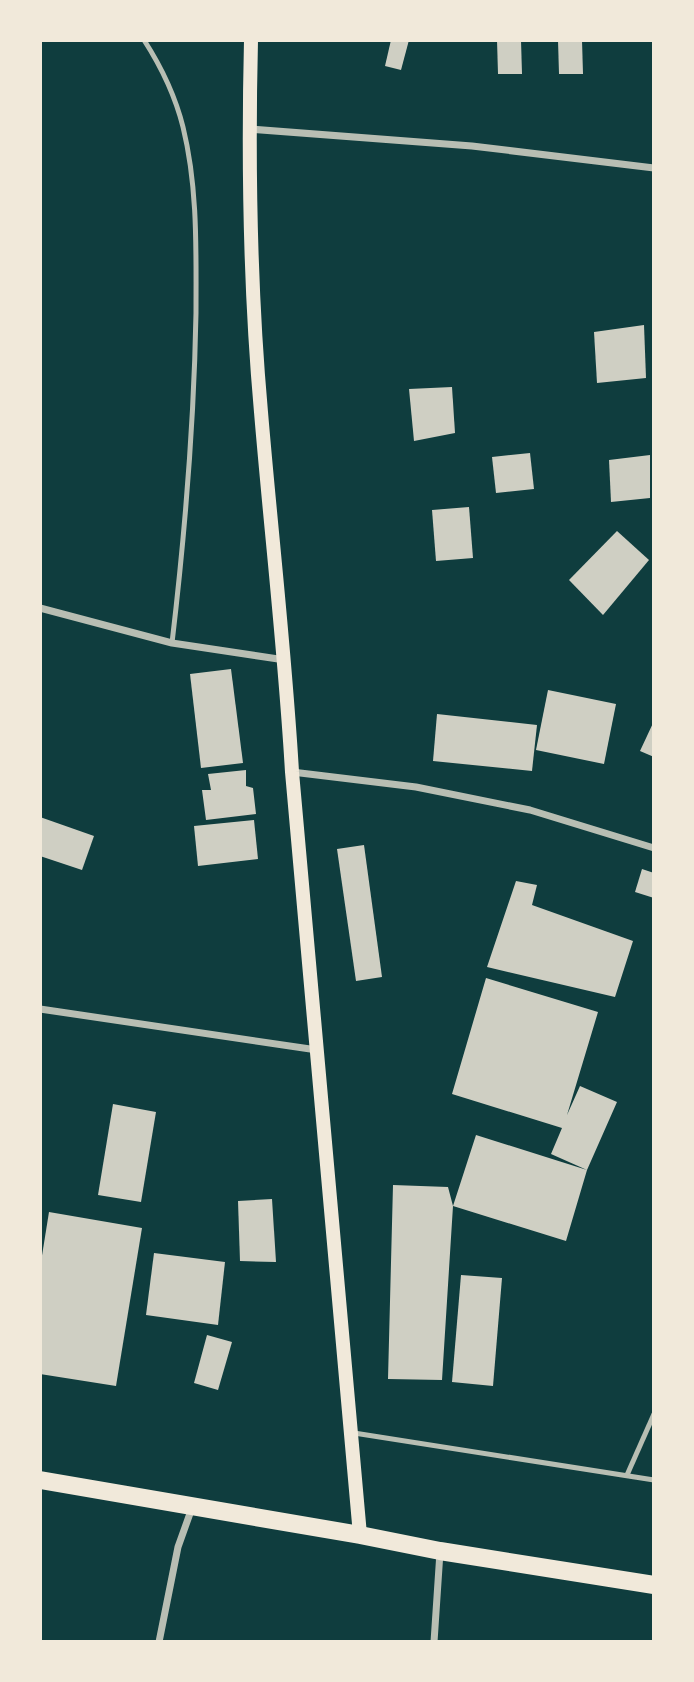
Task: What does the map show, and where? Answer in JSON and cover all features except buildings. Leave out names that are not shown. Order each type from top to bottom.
[{"type":"main road","points":[[251,40],[249,129],[261,411],[286,660],[292,772],[360,1535]]},
{"type":"main road","points":[[40,1480],[360,1535],[440,1552],[654,1585]]},
{"type":"street","points":[[249,129],[472,146],[654,168]]},
{"type":"street","points":[[40,608],[172,643],[286,660]]},
{"type":"street","points":[[292,772],[416,787],[530,810],[654,848]]},
{"type":"street","points":[[40,1009],[317,1050]]},
{"type":"street","points":[[159,1642],[178,1546],[193,1505]]},
{"type":"street","points":[[433,1642],[440,1552]]},
{"type":"lane","points":[[144,40],[166,74],[183,126],[194,187],[195,376],[184,546],[172,643]]},
{"type":"lane","points":[[627,1475],[654,1414]]},
{"type":"lane","points":[[351,1433],[654,1480]]}]
